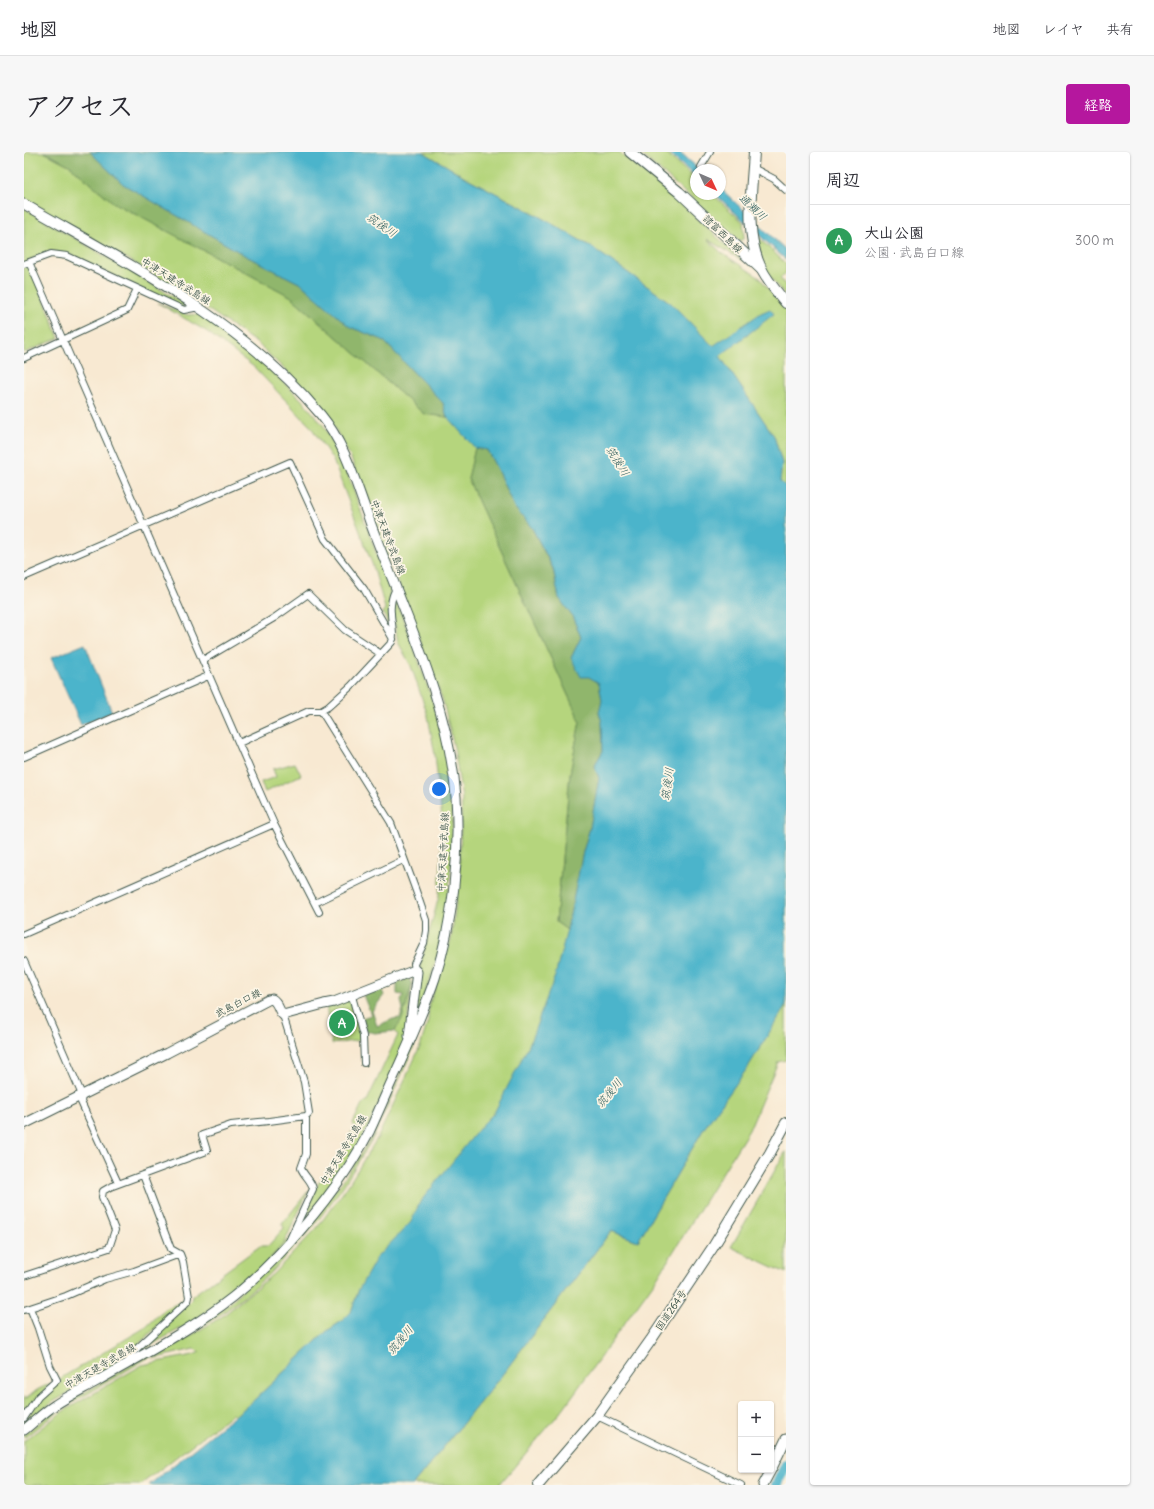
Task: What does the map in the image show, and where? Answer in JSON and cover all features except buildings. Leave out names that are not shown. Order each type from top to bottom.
[{"type":"main road","name":"諸富西島線","points":[[630,152],[679,192],[761,269]]},
{"type":"main road","points":[[754,152],[751,231],[754,248],[761,269],[786,303]]},
{"type":"main road","name":"中津天建寺武島線","points":[[24,204],[199,307],[244,340],[268,360],[304,395],[325,420],[341,445],[350,465],[438,702],[450,753],[456,797],[454,882],[445,939],[434,981],[408,1045],[368,1134],[339,1181],[308,1222],[290,1242],[266,1268],[233,1297],[192,1325],[56,1404],[24,1430]]},
{"type":"main road","points":[[283,1015],[352,996],[415,970],[417,972],[411,1008],[408,1045]]},
{"type":"main road","name":"武島白口線","points":[[24,1124],[168,1053],[268,1000],[272,999],[276,1001],[281,1014],[283,1015]]},
{"type":"main road","name":"国道264号","points":[[538,1485],[597,1416],[651,1340],[713,1247],[770,1153],[786,1123]]},
{"type":"main road","points":[[774,1464],[785,1443]]},
{"type":"main road","points":[[763,1485],[769,1473]]},
{"type":"street","points":[[702,164],[710,152]]},
{"type":"street","points":[[753,168],[774,179],[786,190]]},
{"type":"street","points":[[199,307],[184,310],[67,256],[51,254],[27,263],[64,341],[203,660],[208,676],[274,824],[319,912]]},
{"type":"street","points":[[24,358],[64,341],[127,310],[137,289]]},
{"type":"street","points":[[24,577],[290,462],[325,539],[364,589],[393,639]]},
{"type":"street","points":[[239,743],[309,711],[320,711],[328,707],[351,686],[393,639],[391,612],[396,589]]},
{"type":"street","points":[[203,660],[274,618],[308,594],[345,630],[381,654]]},
{"type":"street","points":[[24,757],[208,676]]},
{"type":"street","points":[[320,711],[391,823],[426,920],[425,937],[414,964],[415,970]]},
{"type":"street","points":[[24,934],[274,824]]},
{"type":"street","points":[[315,903],[404,860]]},
{"type":"street","points":[[24,961],[82,1095],[81,1102],[118,1183]]},
{"type":"street","points":[[352,996],[363,1036],[364,1063]]},
{"type":"street","points":[[283,1015],[304,1082],[309,1112],[306,1116],[306,1154],[301,1168],[302,1173],[312,1185],[313,1189],[291,1236],[290,1242]]},
{"type":"street","points":[[24,1276],[109,1248],[115,1230],[103,1201],[103,1192],[118,1183],[207,1150],[202,1135],[231,1125],[306,1116]]},
{"type":"street","points":[[128,1363],[131,1354],[188,1300],[189,1292],[180,1254],[171,1249],[143,1174]]},
{"type":"street","points":[[24,1418],[38,1397],[57,1380],[50,1366],[38,1328],[27,1309],[66,1296],[105,1280],[134,1272],[180,1254]]},
{"type":"street","points":[[597,1416],[742,1485]]},
{"type":"green space","points":[[24,152],[44,152],[69,165],[114,203],[290,296],[424,414],[447,417],[443,403],[383,340],[350,327],[301,284],[246,256],[123,184],[90,152],[99,152],[133,176],[256,249],[311,276],[353,315],[389,323],[440,374],[472,409],[548,533],[599,646],[609,701],[607,757],[572,931],[547,1010],[532,1046],[514,1081],[499,1118],[483,1129],[428,1196],[417,1213],[413,1235],[378,1265],[359,1289],[351,1312],[342,1321],[327,1331],[252,1402],[235,1416],[232,1414],[140,1485],[24,1485],[24,1441],[62,1412],[142,1365],[193,1355],[200,1352],[194,1349],[152,1359],[223,1316],[273,1274],[316,1229],[347,1187],[378,1137],[420,1047],[428,1021],[429,1006],[451,940],[459,879],[462,798],[454,747],[443,701],[351,458],[330,419],[303,387],[258,344],[179,289],[24,198]],"holes":[[[475,448],[487,450],[514,507],[532,528],[553,568],[559,598],[572,616],[581,637],[571,658],[581,677],[589,677],[599,682],[602,700],[599,712],[602,722],[603,751],[594,766],[599,778],[590,828],[583,852],[567,930],[556,922],[570,774],[580,721],[468,479]]]},
{"type":"green space","points":[[44,152],[90,152],[123,184],[246,256],[301,284],[350,327],[383,340],[443,403],[447,417],[424,414],[290,296],[114,203],[69,165]]},
{"type":"green space","points":[[423,152],[619,152],[675,198],[743,261],[707,239],[722,253],[760,278],[786,311],[786,487],[780,481],[782,463],[774,436],[720,356],[720,342],[713,347],[671,303],[590,246]]},
{"type":"green space","points":[[639,152],[664,152],[690,174],[690,197]]},
{"type":"green space","points":[[693,200],[719,200],[743,222],[744,238],[740,241]]},
{"type":"green space","points":[[24,208],[185,304],[180,308],[69,254],[49,251],[29,260],[59,338],[24,353]]},
{"type":"green space","points":[[755,234],[786,264],[786,273],[780,278],[786,286],[786,297],[767,273],[759,253]]},
{"type":"green space","points":[[158,303],[187,315],[201,314],[246,347],[301,399],[323,425],[343,461],[390,591],[389,613],[391,631],[383,613],[385,608],[373,566],[333,460],[311,427],[254,367],[206,331]]},
{"type":"green space","points":[[475,448],[487,450],[514,507],[532,528],[553,569],[559,598],[572,616],[581,637],[571,658],[589,677],[599,682],[602,700],[599,712],[602,722],[603,751],[594,766],[599,778],[590,828],[583,852],[567,930],[556,922],[570,774],[580,721],[468,479]]},
{"type":"green space","points":[[396,600],[425,678],[443,738],[452,802],[452,849],[445,918],[432,974],[411,1029],[419,970],[439,896],[443,828],[435,755],[428,716],[411,666],[398,642],[393,613]]},
{"type":"green space","points":[[295,763],[301,775],[265,792],[261,782],[276,777],[273,769]]},
{"type":"green space","points":[[408,977],[412,984],[403,1017],[395,1031],[374,1033],[367,1031],[362,1018],[371,1015],[363,995],[380,987],[384,995],[372,1011],[377,1026],[393,1019],[400,1018],[403,1009],[401,1001],[403,995],[397,994],[397,983]]},
{"type":"green space","points":[[412,984],[404,1048],[364,1135],[336,1180],[295,1232],[318,1184],[346,1146],[354,1126],[353,1123],[362,1104],[367,1101],[398,1035],[395,1031],[403,1017]]},
{"type":"green space","points":[[350,999],[361,1040],[332,1044],[326,1006]]},
{"type":"green space","points":[[786,1002],[786,1060],[778,1062],[749,1130],[657,1278],[563,1409],[499,1485],[413,1485],[502,1375],[611,1231],[638,1241],[703,1130],[748,1067],[785,1007]]},
{"type":"green space","points":[[415,1039],[413,1049],[374,1136],[344,1185],[313,1227],[270,1273],[246,1295],[220,1315],[60,1410],[24,1438],[24,1434],[58,1408],[189,1331],[230,1303],[342,1182],[373,1135]]},
{"type":"green space","points":[[786,1151],[786,1273],[731,1247]]},
{"type":"green space","points":[[309,1190],[284,1243],[260,1269],[227,1297],[187,1325],[133,1355],[191,1301],[192,1296],[260,1246],[268,1246],[284,1228],[282,1224]]},
{"type":"green space","points":[[185,1300],[119,1363],[53,1402],[24,1424],[40,1397],[59,1383],[61,1378],[146,1327],[165,1309]]},
{"type":"green space","points":[[51,1383],[24,1414],[24,1398],[27,1398],[37,1390]]},
{"type":"water","name":"筑後川","points":[[90,152],[423,152],[590,246],[671,303],[713,346],[761,313],[770,309],[774,314],[720,356],[774,436],[782,463],[780,481],[786,487],[785,1007],[748,1067],[703,1130],[638,1241],[611,1231],[502,1375],[413,1485],[149,1485],[252,1402],[327,1331],[342,1321],[351,1312],[359,1289],[377,1257],[411,1222],[420,1202],[483,1124],[494,1113],[529,1045],[555,976],[567,930],[583,852],[590,828],[599,778],[594,766],[603,751],[602,722],[599,712],[602,700],[599,683],[589,677],[581,677],[571,658],[581,637],[572,616],[559,598],[553,568],[532,528],[514,507],[487,450],[475,448],[447,417],[443,403],[383,340],[350,327],[301,284],[246,256],[123,184]]},
{"type":"water","points":[[667,152],[680,152],[693,164],[690,164],[690,172]]},
{"type":"water","points":[[726,194],[786,250],[786,260],[721,200],[726,200]]},
{"type":"water","points":[[85,644],[112,712],[81,725],[51,658]]},
{"type":"waterway","points":[[776,1485],[786,1464]]},
{"type":"place","name":"大山公園","points":[[342,1023]]},
{"type":"water label","name":"通瀬川","points":[[753,207]]}]
